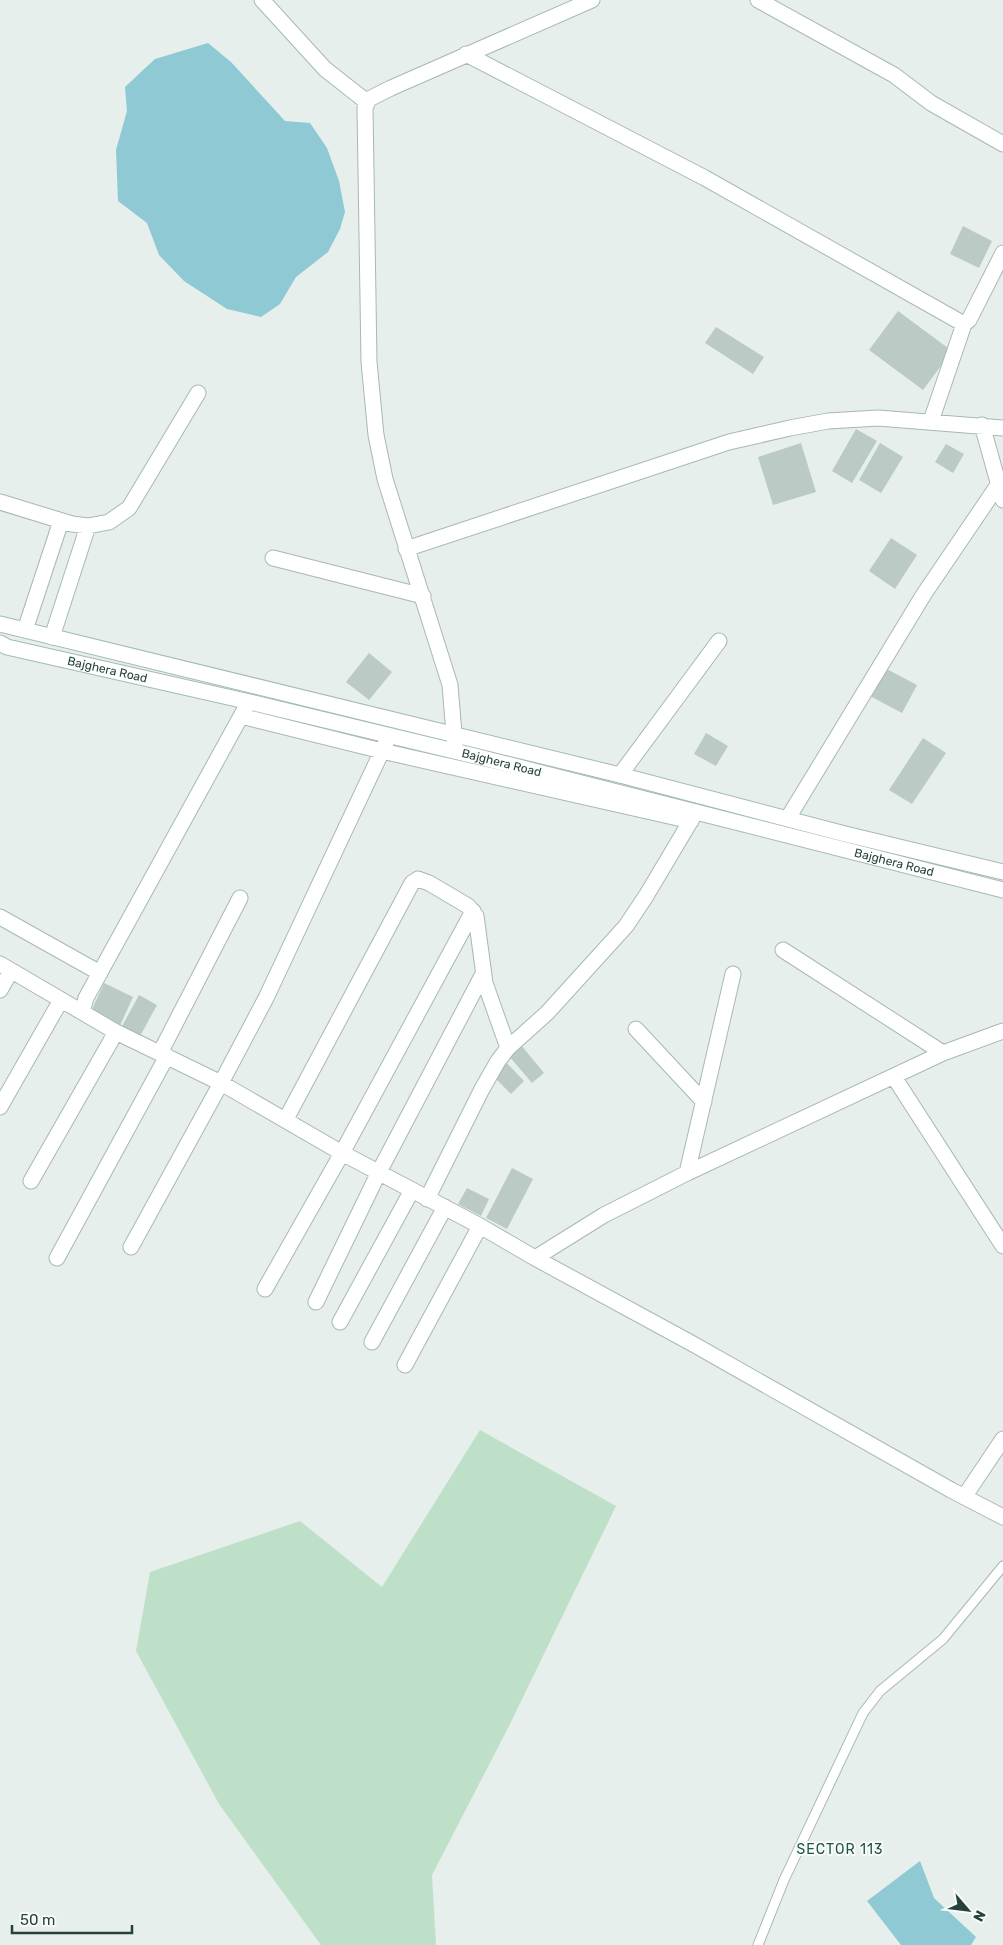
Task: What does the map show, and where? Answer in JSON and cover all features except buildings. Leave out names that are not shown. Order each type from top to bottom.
[{"type":"street","points":[[262,0],[325,69],[367,102]]},
{"type":"street","points":[[367,102],[391,88],[592,0]]},
{"type":"street","points":[[758,0],[894,75],[931,103],[1003,144]]},
{"type":"street","points":[[466,54],[705,178],[964,324]]},
{"type":"street","points":[[367,102],[365,114],[370,372],[376,435],[380,457],[406,549],[423,596],[450,685],[456,752]]},
{"type":"street","points":[[931,421],[964,324],[969,320],[1003,253]]},
{"type":"street","points":[[0,502],[61,521],[88,526],[109,522],[129,508],[198,393]]},
{"type":"street","points":[[406,549],[729,442],[828,421],[878,418],[1003,428]]},
{"type":"street","points":[[982,426],[1003,500]]},
{"type":"street","points":[[788,818],[924,594],[998,485]]},
{"type":"street","points":[[25,630],[61,521]]},
{"type":"street","points":[[52,636],[88,526]]},
{"type":"street","points":[[273,558],[423,596]]},
{"type":"street","name":"Bajghera Road","points":[[0,624],[620,774],[845,834],[1003,872]]},
{"type":"street","points":[[620,774],[720,641]]},
{"type":"street","name":"Bajghera Road","points":[[0,644],[456,752],[694,816],[1003,890]]},
{"type":"street","points":[[82,1012],[86,998],[250,702]]},
{"type":"street","points":[[241,716],[382,751],[694,816],[626,926],[547,1013],[508,1048],[482,1089],[427,1199]]},
{"type":"street","points":[[131,1247],[221,1083],[274,981],[389,736]]},
{"type":"street","points":[[286,1119],[412,883],[418,880],[423,880],[468,906],[474,912],[478,923],[483,974],[487,991],[508,1048]]},
{"type":"street","points":[[57,1258],[163,1055],[240,898]]},
{"type":"street","points":[[264,1289],[342,1153],[474,912]]},
{"type":"street","points":[[0,917],[100,973]]},
{"type":"street","points":[[783,950],[943,1053]]},
{"type":"street","points":[[0,990],[6,968],[116,1032],[221,1083],[342,1153],[480,1226],[1003,1517]]},
{"type":"street","points":[[316,1302],[379,1172],[483,974]]},
{"type":"street","points":[[687,1173],[733,974]]},
{"type":"street","points":[[0,1108],[61,1000]]},
{"type":"street","points":[[636,1029],[704,1102]]},
{"type":"street","points":[[535,1258],[604,1215],[687,1173],[943,1053],[1003,1031]]},
{"type":"street","points":[[31,1182],[116,1032]]},
{"type":"street","points":[[894,1077],[1003,1246]]},
{"type":"street","points":[[340,1322],[412,1190]]},
{"type":"street","points":[[372,1342],[445,1207]]},
{"type":"street","points":[[405,1365],[480,1226]]},
{"type":"street","points":[[964,1497],[1003,1439]]},
{"type":"lane","points":[[758,1945],[784,1880],[863,1713],[880,1691],[943,1638],[1003,1566]]},
{"type":"green space","points":[[480,1430],[616,1506],[508,1728],[432,1875],[436,1945],[321,1945],[219,1804],[136,1651],[150,1572],[300,1521],[382,1587]]},
{"type":"water","points":[[208,43],[231,62],[285,121],[310,123],[327,148],[339,181],[345,212],[340,229],[328,252],[296,277],[280,304],[261,317],[227,309],[184,281],[159,255],[147,223],[118,201],[116,150],[127,111],[125,87],[155,59]]},
{"type":"water","points":[[920,1861],[934,1898],[976,1937],[971,1945],[901,1945],[867,1901]]},
{"type":"district","name":"SECTOR 113","points":[[840,1849]]}]
